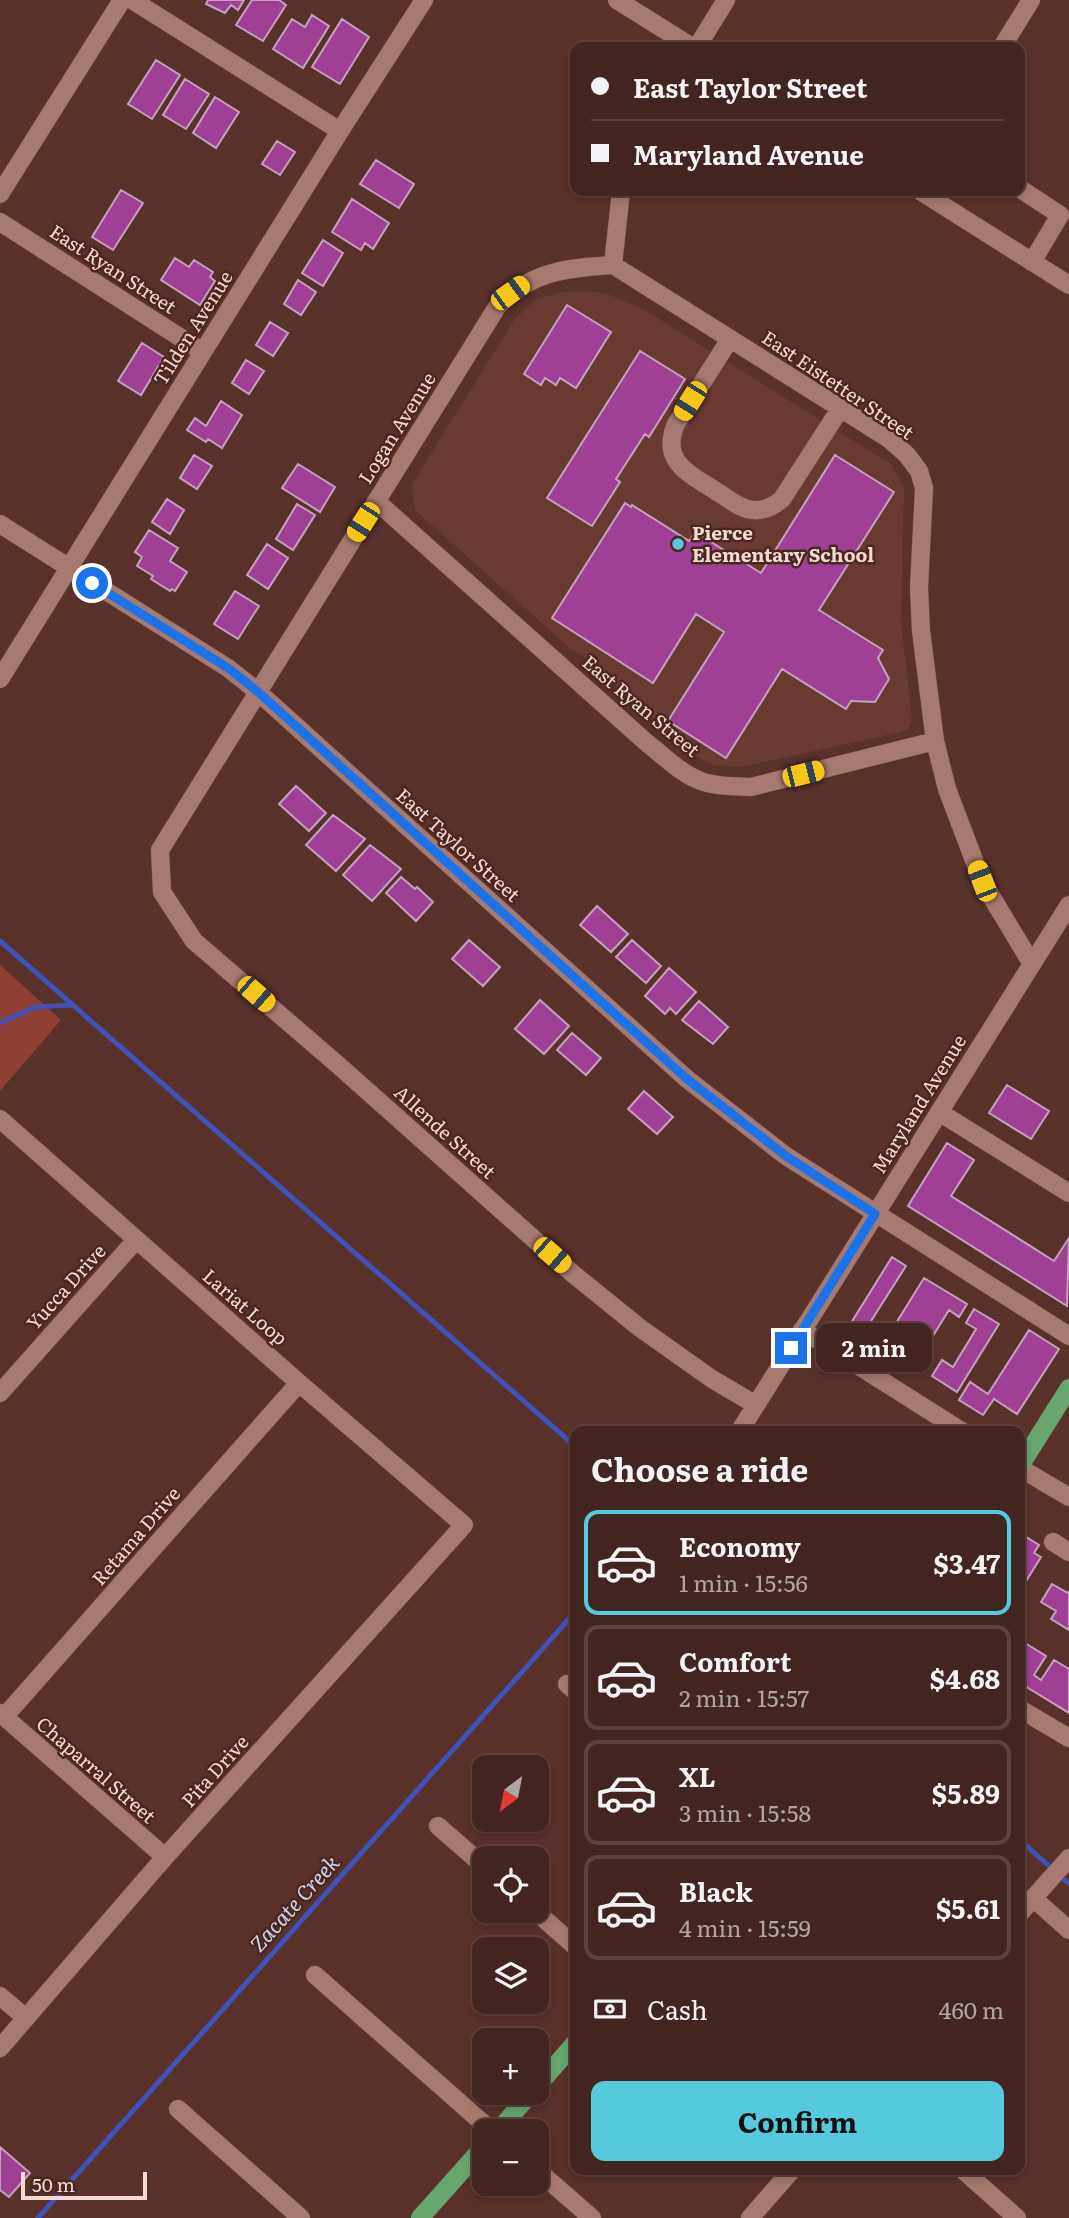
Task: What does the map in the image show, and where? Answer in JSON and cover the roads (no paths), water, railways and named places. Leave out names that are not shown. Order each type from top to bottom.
[{"type":"main road","points":[[1025,1459],[1069,1388]]},
{"type":"main road","points":[[549,2072],[570,2049]]},
{"type":"main road","points":[[507,2119],[520,2105]]},
{"type":"main road","points":[[420,2218],[472,2160]]},
{"type":"street","points":[[0,194],[122,0]]},
{"type":"street","points":[[132,0],[340,131]]},
{"type":"street","name":"Tilden Avenue","points":[[0,679],[424,0]]},
{"type":"street","points":[[617,0],[686,42]]},
{"type":"street","points":[[697,42],[726,0]]},
{"type":"street","points":[[1005,42],[1031,0]]},
{"type":"street","points":[[1025,192],[1060,215],[1032,262]]},
{"type":"street","points":[[613,265],[620,196]]},
{"type":"street","points":[[928,196],[1069,285]]},
{"type":"street","name":"East Ryan Street","points":[[0,222],[203,352]]},
{"type":"street","name":"East Eistetter Street","points":[[613,265],[889,439],[907,455],[919,471],[924,488],[919,588],[921,631],[935,741],[947,789],[982,881],[1032,964]]},
{"type":"street","name":"Logan Avenue","points":[[160,850],[497,307],[524,283],[557,271],[613,265]]},
{"type":"street","points":[[730,339],[676,424],[671,445],[674,457],[682,469],[738,505],[752,510],[764,509],[782,499],[840,409]]},
{"type":"street","name":"East Ryan Street","points":[[376,501],[647,743],[677,767],[701,781],[723,786],[751,787],[935,741]]},
{"type":"street","name":"East Taylor Street","points":[[0,524],[228,668],[257,691],[687,1079],[786,1156],[1069,1336]]},
{"type":"street","name":"Allende Street","points":[[160,850],[162,892],[194,941],[327,1055],[572,1273],[640,1328],[712,1379],[756,1405]]},
{"type":"street","name":"Maryland Avenue","points":[[743,1426],[1069,905]]},
{"type":"street","points":[[939,1112],[1069,1194]]},
{"type":"street","name":"Lariat Loop","points":[[0,1119],[464,1525]]},
{"type":"street","name":"Yucca Drive","points":[[0,1394],[136,1240]]},
{"type":"street","points":[[803,1330],[954,1426]]},
{"type":"street","name":"Retama Drive","points":[[2,1715],[299,1383]]},
{"type":"street","points":[[1025,1470],[1069,1497]]},
{"type":"street","name":"Pita Drive","points":[[0,2048],[165,1857],[464,1525]]},
{"type":"street","points":[[1053,1542],[1069,1552]]},
{"type":"street","points":[[1025,1712],[1069,1738]]},
{"type":"street","name":"Chaparral Street","points":[[2,1715],[165,1857]]},
{"type":"street","points":[[438,1826],[472,1856]]},
{"type":"street","points":[[1025,1907],[1069,1858]]},
{"type":"street","points":[[1038,1893],[1069,1930]]},
{"type":"street","points":[[549,1923],[570,1942]]},
{"type":"street","points":[[315,1975],[480,2119]]},
{"type":"street","points":[[0,1996],[26,2018]]},
{"type":"street","points":[[178,2109],[301,2218]]},
{"type":"street","points":[[750,2218],[788,2175]]},
{"type":"street","points":[[969,2175],[1017,2218]]},
{"type":"street","points":[[549,2180],[592,2218]]},
{"type":"waterway","points":[[0,941],[570,1442]]},
{"type":"waterway","points":[[0,1023],[35,1007],[72,1005]]},
{"type":"waterway","name":"Zacate Creek","points":[[38,2218],[570,1618]]},
{"type":"waterway","name":"Zacate Creek","points":[[1025,1844],[1069,1884]]},
{"type":"place","name":"Pierce Elementary School","points":[[678,544]]}]
